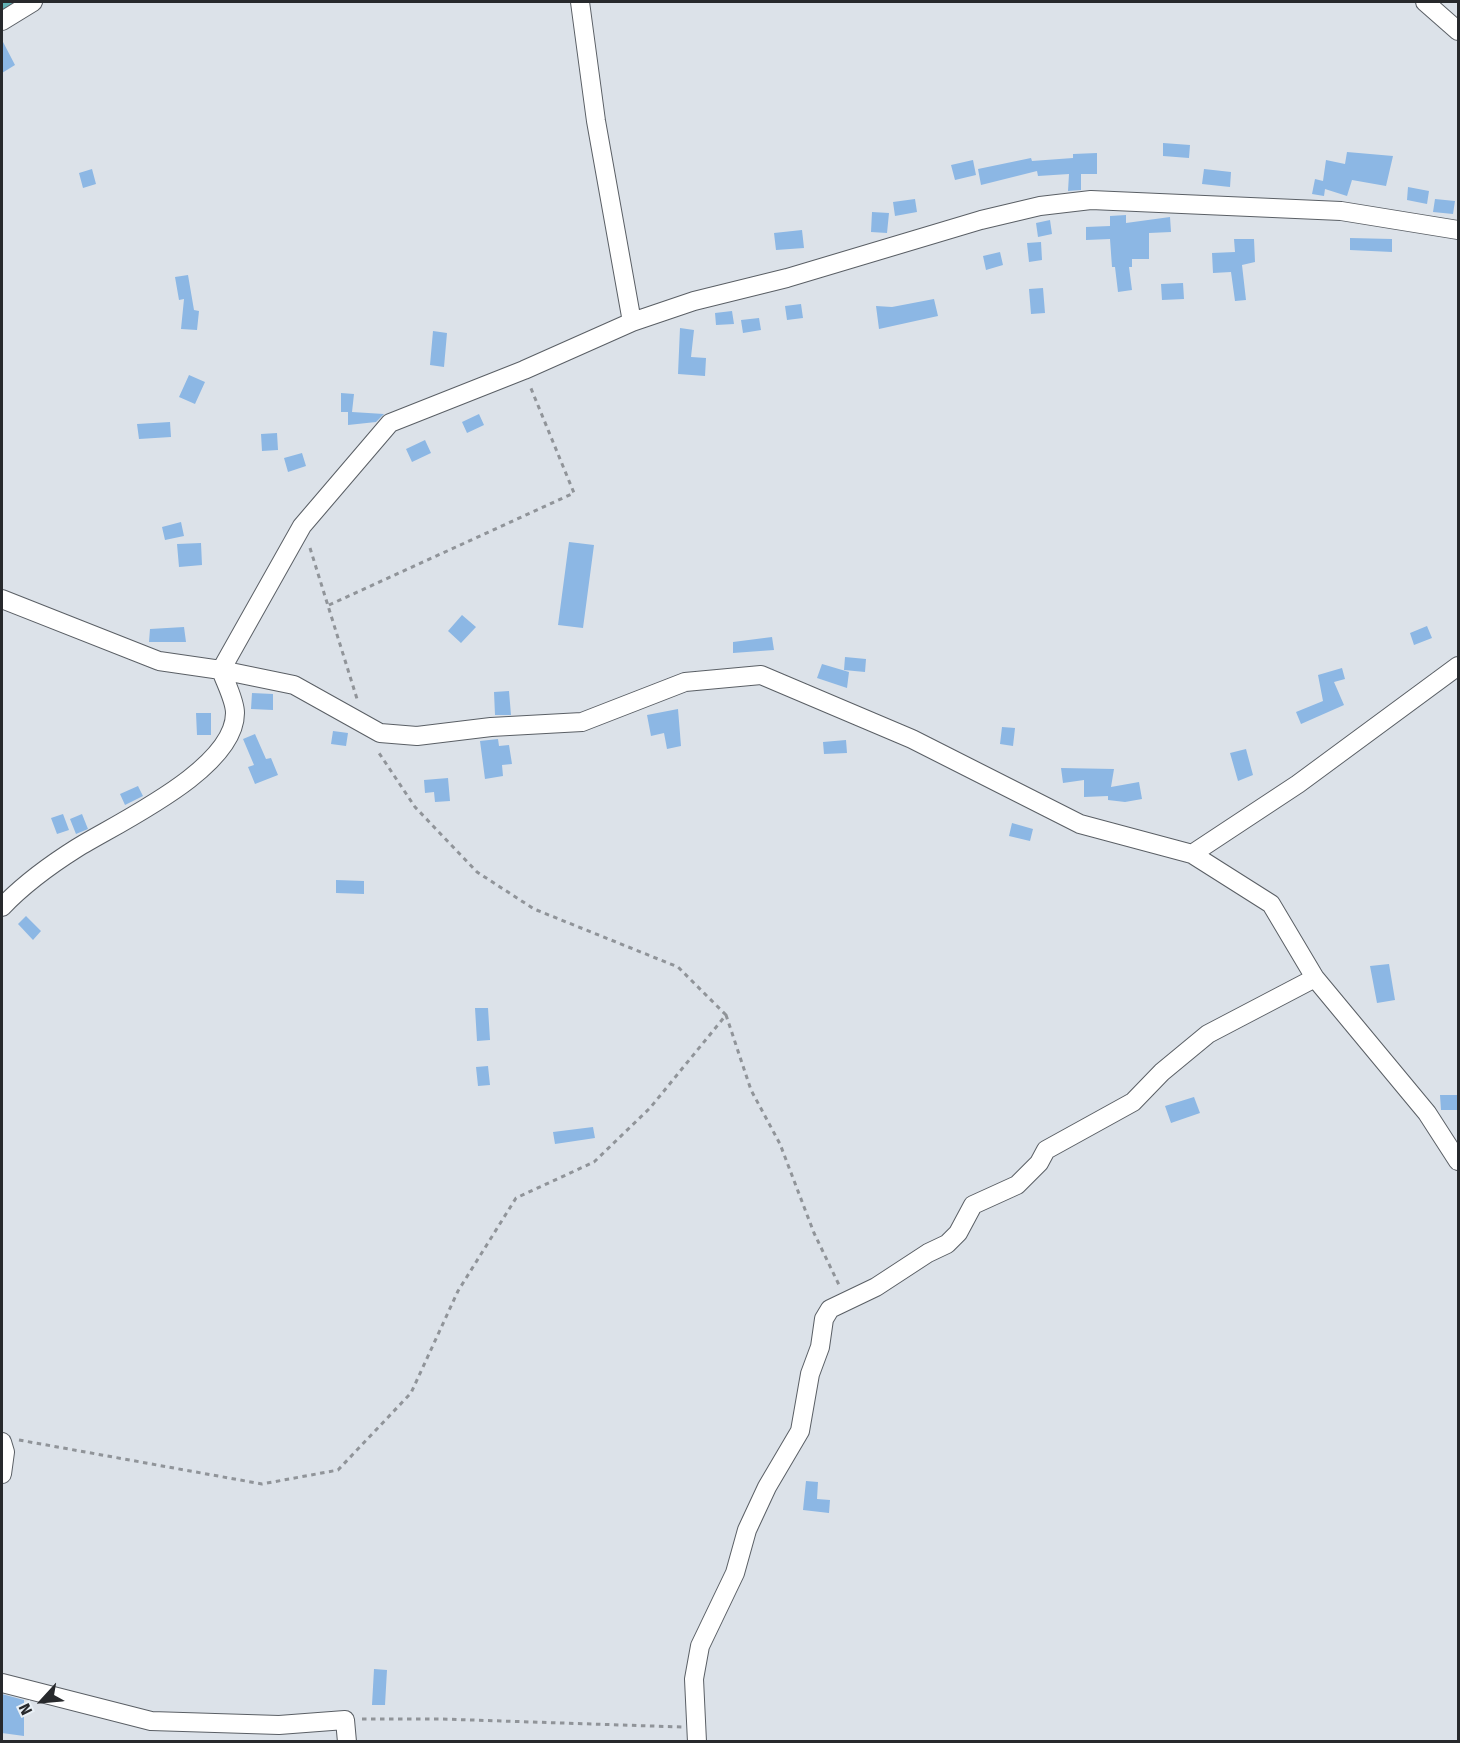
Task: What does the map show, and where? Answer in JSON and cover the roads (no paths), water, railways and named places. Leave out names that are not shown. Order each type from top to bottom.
[{"type":"street","points":[[2,21],[33,2]]},
{"type":"street","points":[[580,2],[596,122],[632,322]]},
{"type":"street","points":[[1425,2],[1458,31]]},
{"type":"street","points":[[2,907],[13,895],[74,850],[190,780],[224,747],[235,714],[221,670],[302,526],[390,423],[524,370],[632,322],[694,301],[788,278],[971,222],[1040,206],[1091,200],[1341,210],[1458,230]]},
{"type":"street","points":[[2,599],[159,662],[221,670],[294,684],[380,733],[417,736],[492,727],[582,722],[685,682],[761,675],[912,739],[1080,824],[1192,854],[1271,904],[1316,978],[1427,1113],[1458,1161]]},
{"type":"street","points":[[1192,854],[1298,784],[1458,666]]},
{"type":"street","points":[[697,1735],[694,1679],[700,1646],[735,1573],[747,1530],[767,1487],[800,1431],[810,1374],[820,1347],[824,1319],[830,1309],[846,1299],[876,1287],[928,1253],[947,1244],[958,1233],[974,1205],[1017,1185],[1039,1162],[1046,1150],[1133,1102],[1162,1072],[1208,1034],[1316,978]]},
{"type":"street","points":[[2,1474],[7,1441]]},
{"type":"street","points":[[2,1683],[151,1721],[279,1725],[345,1720],[347,1742]]},
{"type":"waterway","points":[[2,10],[15,2]]}]
